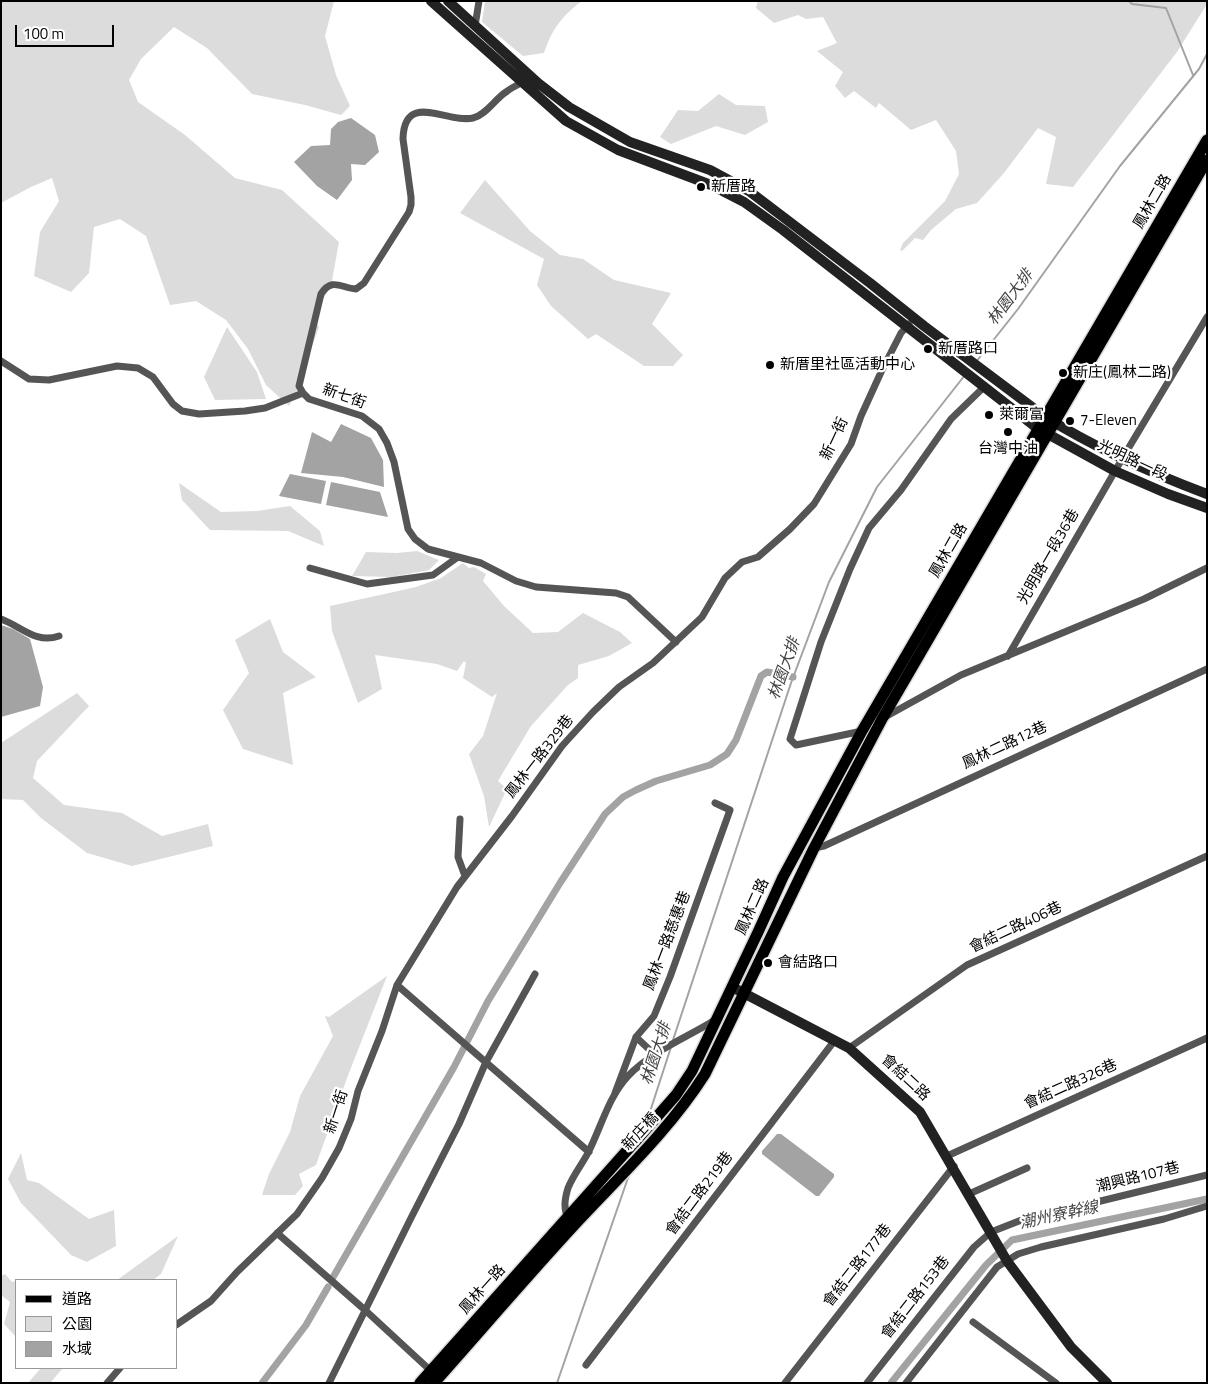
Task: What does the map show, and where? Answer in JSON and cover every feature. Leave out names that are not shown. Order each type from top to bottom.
[{"type":"main road","name":"鳳林二路","points":[[1049,420],[1207,140]]},
{"type":"main road","name":"鳳林二路","points":[[732,986],[783,877],[862,730],[1207,160]]},
{"type":"main road","name":"鳳林二路","points":[[746,994],[814,848],[882,719],[1042,431]]},
{"type":"main road","points":[[716,1020],[732,986]]},
{"type":"main road","name":"新庄橋","points":[[572,1221],[669,1124],[688,1102],[705,1074],[746,994]]},
{"type":"main road","name":"新庄橋","points":[[572,1221],[676,1095],[692,1071],[716,1020]]},
{"type":"main road","name":"鳳林一路","points":[[420,1383],[572,1221]]},
{"type":"main road","name":"鳳林一路","points":[[434,1383],[572,1221]]},
{"type":"street","points":[[431,1],[566,121],[618,150],[711,185],[744,202],[783,230],[1042,431]]},
{"type":"street","points":[[448,1],[569,108],[630,142],[710,170],[749,191],[1049,420]]},
{"type":"street","points":[[475,26],[479,1]]},
{"type":"street","points":[[484,49],[492,41]]},
{"type":"street","name":"新七街","points":[[530,75],[522,83],[505,92],[480,115],[474,118],[466,119],[424,111],[410,117],[403,130],[411,197],[409,212],[364,283],[356,289],[337,283],[328,286],[321,294],[299,386],[309,399],[362,416],[379,429],[394,462],[408,529],[415,539],[428,549],[481,564],[516,581],[536,587],[616,593],[628,597],[676,642]]},
{"type":"street","name":"新一街","points":[[758,557],[790,529],[814,504],[836,471],[851,444],[861,416],[882,370],[901,333],[914,317]]},
{"type":"street","name":"光明路一段36巷","points":[[1008,656],[1207,317]]},
{"type":"street","points":[[1,361],[29,379],[49,380],[116,366],[138,368],[153,377],[173,404],[182,411],[199,414],[265,408],[303,393]]},
{"type":"street","points":[[862,730],[796,745],[790,739],[821,642],[850,569],[869,528],[901,490],[951,419],[983,385]]},
{"type":"street","name":"光明路一段","points":[[1049,420],[1122,459],[1207,494]]},
{"type":"street","name":"光明路一段","points":[[1042,431],[1115,471],[1168,494],[1207,508]]},
{"type":"street","points":[[310,568],[367,584],[433,575],[458,557]]},
{"type":"street","name":"鳳林一路329巷","points":[[397,985],[456,887],[512,816],[562,746],[619,687],[653,663],[702,617],[725,578],[742,562],[758,557]]},
{"type":"street","points":[[882,719],[961,675],[1144,599],[1207,568]]},
{"type":"street","points":[[1,619],[36,637],[49,640],[59,636]]},
{"type":"street","name":"鳳林二路12巷","points":[[814,848],[824,846],[1207,669]]},
{"type":"street","name":"鳳林一路慈惠巷","points":[[616,1093],[636,1037],[654,1016],[670,977],[730,810],[715,803]]},
{"type":"street","points":[[460,819],[458,857],[465,876]]},
{"type":"street","name":"會結二路406巷","points":[[849,1048],[967,966],[1207,856]]},
{"type":"street","points":[[329,1383],[459,1124],[486,1062],[535,974]]},
{"type":"street","points":[[397,985],[589,1152]]},
{"type":"street","name":"新一街","points":[[277,1233],[297,1214],[307,1201],[339,1148],[397,985]]},
{"type":"street","name":"會結二路","points":[[732,986],[849,1048],[920,1112],[954,1166],[1007,1259]]},
{"type":"street","points":[[572,1221],[565,1212],[565,1202],[569,1186],[589,1152],[616,1093],[628,1076],[654,1054],[716,1020]]},
{"type":"street","points":[[636,1037],[654,1054]]},
{"type":"street","name":"會結二路326巷","points":[[947,1156],[1207,1038]]},
{"type":"street","name":"會結二路219巷","points":[[586,1365],[835,1040]]},
{"type":"street","name":"會結二路177巷","points":[[785,1383],[954,1166]]},
{"type":"street","points":[[969,1194],[1027,1168]]},
{"type":"street","name":"潮興路107巷","points":[[992,1234],[1027,1219],[1207,1176]]},
{"type":"street","points":[[906,1383],[996,1267],[1007,1259],[1035,1248],[1164,1219],[1207,1206]]},
{"type":"street","points":[[178,1324],[211,1301],[237,1272],[277,1233],[431,1371]]},
{"type":"street","name":"會結二路153巷","points":[[867,1383],[974,1247],[992,1234]]},
{"type":"street","points":[[1007,1259],[1071,1347],[1107,1383]]},
{"type":"street","points":[[973,1322],[1056,1383]]},
{"type":"street","points":[[107,1383],[119,1369]]},
{"type":"green space","points":[[1,1],[334,1],[325,36],[336,75],[350,106],[341,115],[252,94],[207,48],[174,27],[141,59],[129,80],[138,102],[185,135],[235,178],[282,190],[339,242],[331,286],[313,316],[319,327],[308,358],[305,375],[289,406],[266,385],[248,349],[226,320],[196,301],[170,305],[146,236],[120,219],[94,227],[89,273],[71,292],[34,276],[40,232],[59,201],[52,178],[1,203]]},
{"type":"green space","points":[[485,1],[582,1],[558,24],[550,37],[544,53],[523,56],[482,22]]},
{"type":"green space","points":[[758,1],[1207,1],[1207,4],[1177,52],[1073,187],[1046,184],[1056,137],[1038,128],[1004,173],[977,203],[956,209],[931,230],[923,240],[915,238],[902,251],[900,250],[903,243],[945,201],[959,174],[956,151],[936,120],[911,130],[879,103],[876,108],[854,91],[845,98],[835,86],[843,72],[817,51],[837,43],[823,17],[806,19],[798,15],[774,23],[756,8]]},
{"type":"green space","points":[[719,94],[736,105],[765,106],[768,122],[745,135],[716,126],[671,144],[660,137],[678,110],[698,111]]},
{"type":"green space","points":[[485,180],[530,231],[560,255],[583,259],[614,280],[671,293],[652,324],[683,355],[673,366],[644,366],[596,334],[588,339],[551,306],[537,285],[544,259],[460,213]]},
{"type":"green space","points":[[227,327],[257,372],[266,399],[215,400],[204,377]]},
{"type":"green space","points":[[179,483],[221,512],[257,511],[290,506],[320,531],[324,546],[288,531],[210,530],[182,500]]},
{"type":"green space","points":[[417,551],[439,560],[429,570],[392,577],[352,576],[366,552],[397,553]]},
{"type":"green space","points":[[463,563],[469,568],[474,567],[486,574],[483,581],[504,606],[533,633],[558,632],[583,613],[620,632],[632,643],[609,656],[578,665],[578,678],[568,685],[531,726],[498,781],[507,789],[489,827],[484,796],[469,754],[483,736],[497,693],[492,697],[463,678],[466,663],[464,661],[457,671],[437,664],[375,655],[382,689],[358,703],[332,631],[330,606],[416,587],[441,578]]},
{"type":"green space","points":[[270,619],[283,652],[316,677],[283,693],[293,765],[243,749],[223,710],[249,673],[235,640]]},
{"type":"green space","points":[[77,693],[89,706],[37,761],[33,778],[64,805],[122,813],[162,836],[208,824],[213,846],[132,866],[87,853],[41,818],[23,800],[1,799],[1,743]]},
{"type":"green space","points":[[387,976],[347,1078],[316,1165],[299,1174],[303,1186],[295,1195],[262,1195],[269,1174],[290,1132],[300,1096],[333,1036],[325,1016],[329,1017]]},
{"type":"green space","points":[[21,1153],[27,1180],[39,1183],[89,1219],[114,1210],[116,1246],[87,1262],[71,1255],[21,1203],[8,1179]]},
{"type":"green space","points":[[178,1236],[161,1274],[154,1279],[118,1279]]},
{"type":"green space","points":[[5,1274],[12,1282],[15,1281],[15,1336],[4,1324],[10,1302],[1,1295],[1,1276]]},
{"type":"green space","points":[[40,1369],[62,1369],[50,1383],[28,1383]]},
{"type":"water","points":[[351,118],[375,135],[379,152],[365,165],[351,164],[352,180],[337,200],[317,186],[294,162],[311,146],[330,145],[331,129],[338,122]]},
{"type":"water","points":[[341,424],[371,438],[383,460],[384,487],[343,477],[301,473],[312,432],[331,442]]},
{"type":"water","points":[[290,474],[326,481],[321,504],[279,496]]},
{"type":"water","points":[[331,482],[380,492],[388,517],[326,505]]},
{"type":"water","points":[[1,625],[13,629],[30,639],[43,687],[40,706],[1,717]]},
{"type":"water","points":[[777,1134],[781,1134],[834,1174],[834,1177],[819,1196],[816,1196],[762,1154],[762,1151]]},
{"type":"waterway","points":[[1129,1],[1132,4],[1166,8],[1193,75]]},
{"type":"waterway","name":"林園大排","points":[[976,362],[1018,309],[1120,166],[1199,69],[1207,54]]},
{"type":"waterway","name":"林園大排","points":[[673,1040],[791,683],[829,582],[877,487],[965,375]]},
{"type":"waterway","points":[[332,1279],[454,1067],[488,1001],[560,883],[605,814],[623,797],[636,790],[656,781],[710,765],[727,754],[736,740],[761,676],[767,672],[793,677]]},
{"type":"waterway","name":"林園大排","points":[[647,1121],[671,1047]]},
{"type":"waterway","name":"林園大排","points":[[557,1383],[629,1175]]},
{"type":"waterway","name":"潮州寮幹線","points":[[891,1383],[986,1265],[1012,1240],[1207,1199]]},
{"type":"waterway","points":[[262,1383],[306,1325],[328,1287]]},
{"type":"place","name":"新厝路","points":[[701,187]]},
{"type":"place","name":"新厝路口","points":[[928,349]]},
{"type":"place","name":"新厝里社區活動中心","points":[[770,365]]},
{"type":"place","name":"新庄(鳳林二路)","points":[[1063,373]]},
{"type":"place","name":"萊爾富","points":[[989,415]]},
{"type":"place","name":"7-Eleven","points":[[1070,421]]},
{"type":"place","name":"台灣中油","points":[[1008,432]]},
{"type":"place","name":"會結路口","points":[[768,963]]}]
